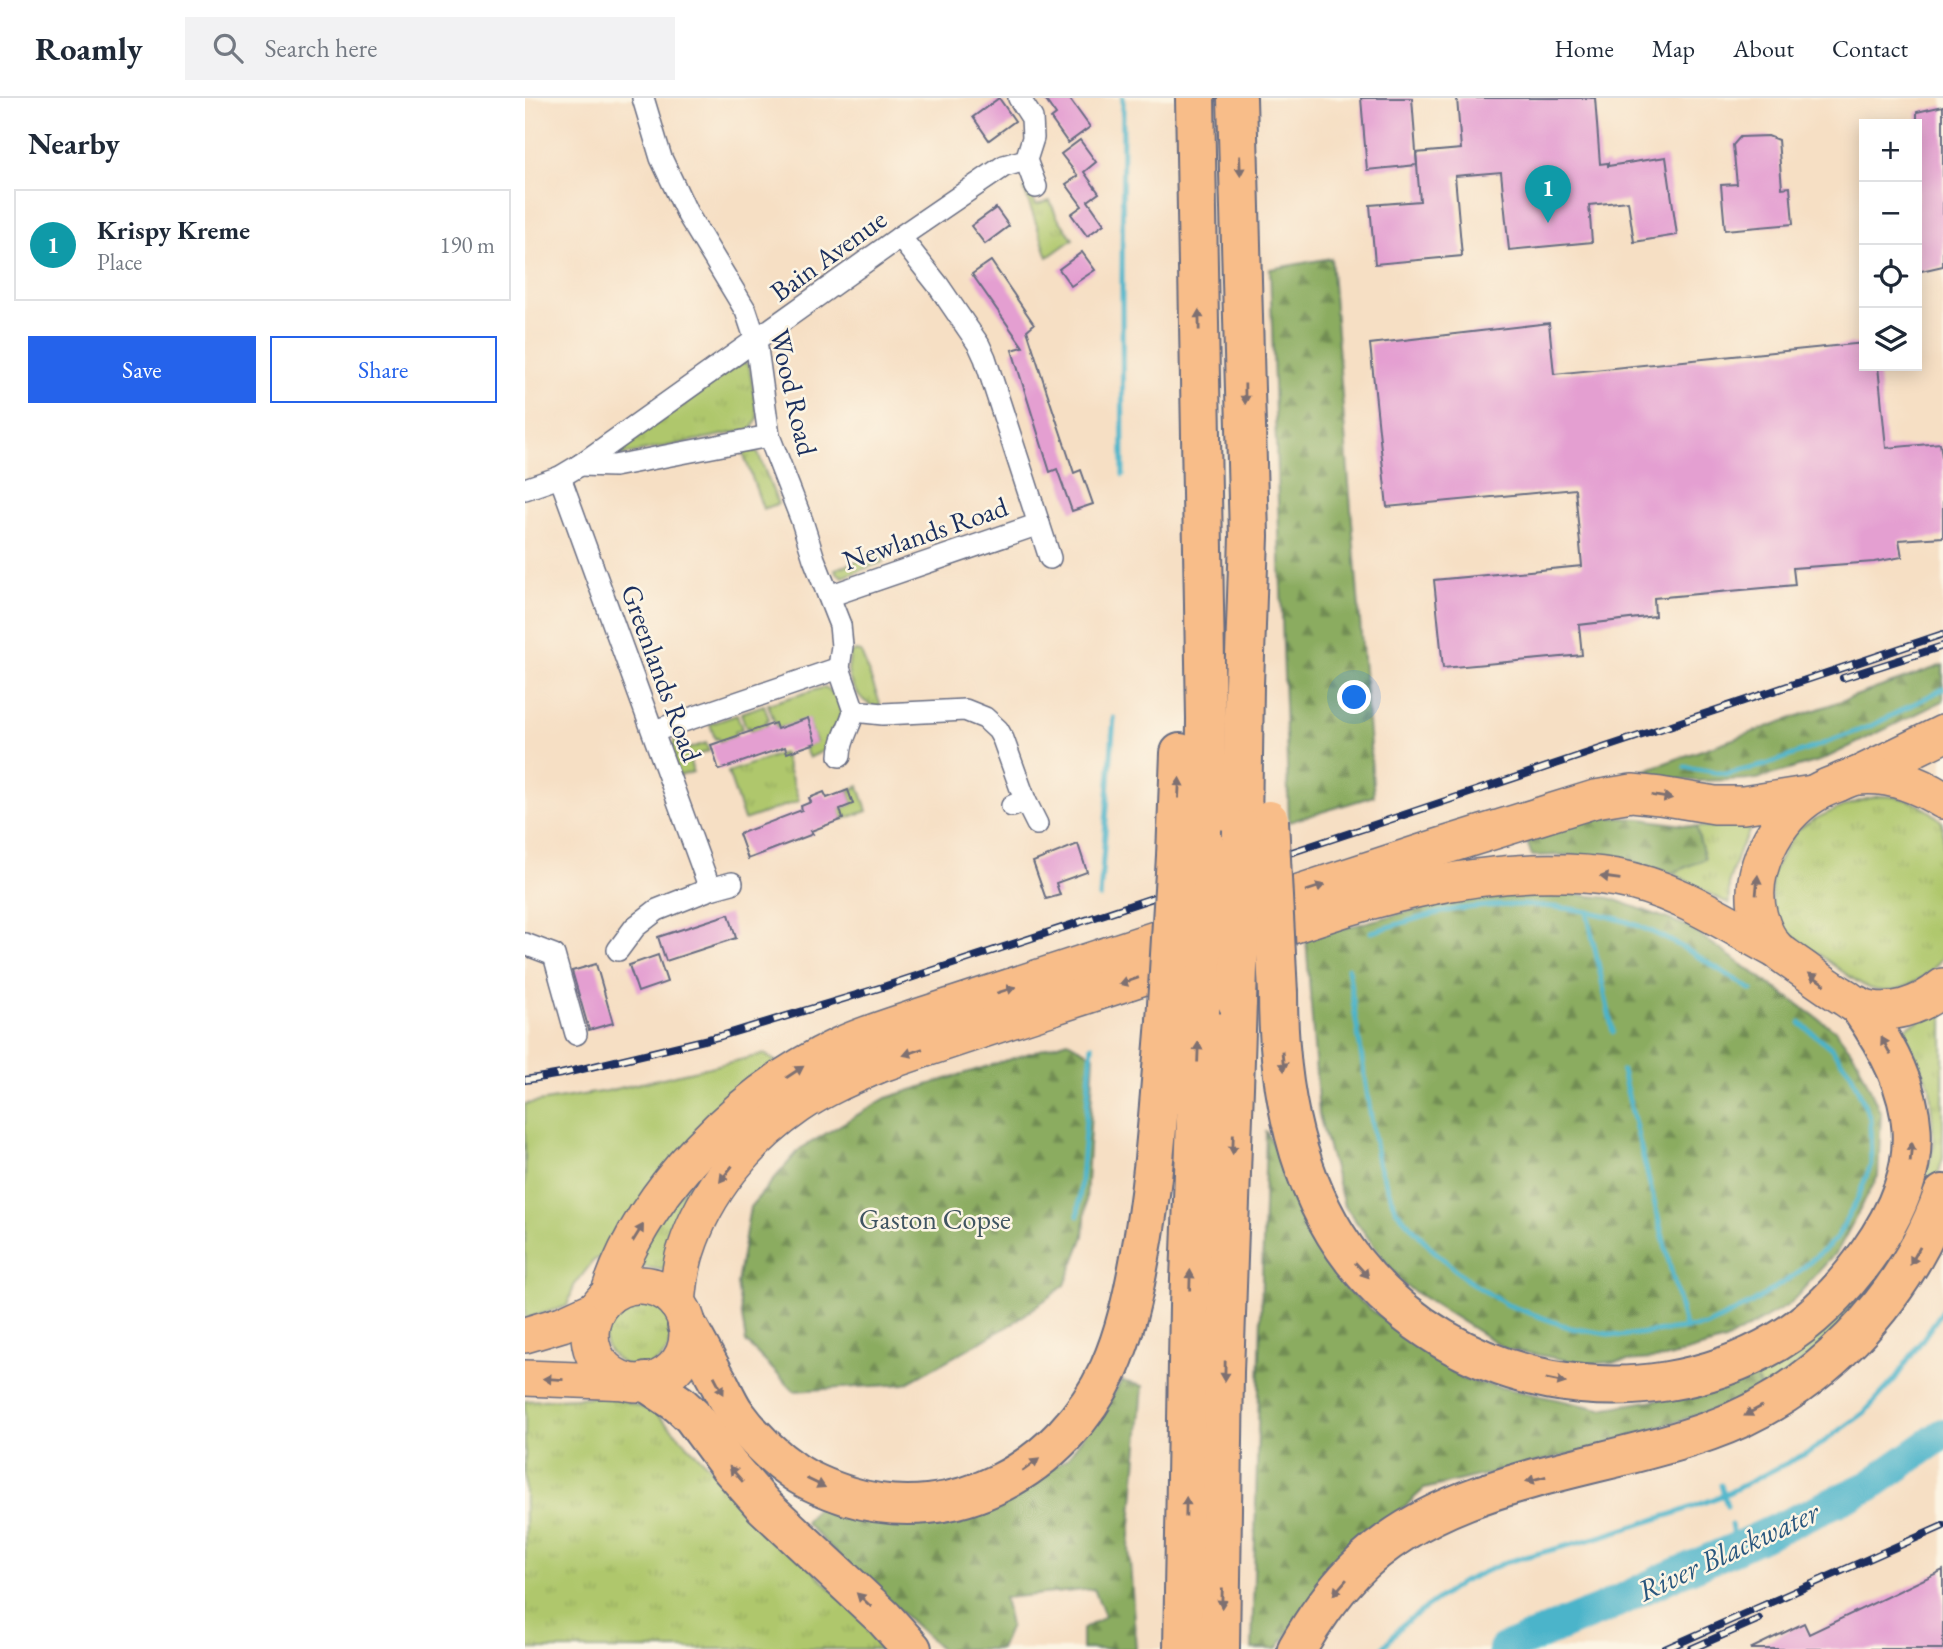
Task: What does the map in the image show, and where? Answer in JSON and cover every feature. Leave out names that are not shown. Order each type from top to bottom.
[{"type":"highway","points":[[1183,1649],[1189,1306],[1183,1017],[1190,850],[1182,721],[1202,438],[1195,98]]},
{"type":"highway","points":[[1237,98],[1249,536],[1244,685],[1256,825],[1278,993],[1283,1068],[1290,1116],[1308,1179],[1322,1210],[1355,1261],[1375,1284],[1413,1317],[1464,1350],[1518,1373],[1552,1381],[1602,1387],[1635,1385],[1700,1373],[1728,1364],[1778,1341],[1813,1315],[1859,1267],[1878,1240],[1905,1186],[1911,1161],[1911,1119],[1905,1090],[1880,1035],[1859,1006]]},
{"type":"highway","points":[[912,1649],[884,1618],[764,1506],[729,1466],[692,1416],[678,1404],[637,1382],[616,1377],[604,1369],[596,1358],[590,1331],[618,1267],[649,1214],[711,1136],[755,1098],[839,1046],[1437,848],[1595,799],[1633,793],[1715,805],[1743,805],[1813,794],[1943,734]]},
{"type":"highway","points":[[1856,776],[1903,781],[1924,788],[1943,800]]},
{"type":"highway","points":[[1776,949],[1767,936],[1757,909],[1755,893],[1759,866],[1778,829],[1794,810],[1813,794]]},
{"type":"highway","points":[[1220,1649],[1226,1330],[1237,1002],[1256,825]]},
{"type":"highway","points":[[637,1382],[658,1379],[670,1372],[685,1351],[688,1338],[682,1314],[680,1275],[687,1248],[716,1186],[745,1150],[798,1105],[879,1064],[1321,916],[1422,887],[1499,874],[1589,875],[1639,883],[1676,896],[1776,949],[1859,1006],[1880,1010],[1901,1009],[1921,1003],[1943,987]]},
{"type":"highway","points":[[603,1301],[620,1288],[632,1285],[657,1288],[668,1294],[682,1314],[736,1414],[781,1461],[819,1486],[876,1503],[933,1503],[974,1494],[1005,1481],[1039,1459],[1090,1404],[1108,1370],[1124,1330],[1136,1280],[1183,1017]]},
{"type":"highway","points":[[1297,1649],[1320,1612],[1354,1571],[1373,1554],[1420,1522],[1497,1490],[1711,1431],[1756,1409],[1814,1373],[1865,1326],[1879,1309],[1912,1262],[1943,1194]]},
{"type":"main road","points":[[525,1335],[562,1324],[603,1301]]},
{"type":"main road","points":[[525,1378],[637,1382]]},
{"type":"street","name":"Wood Road","points":[[643,98],[661,158],[688,215],[746,311],[756,341],[769,436],[840,625],[842,646],[839,668],[854,711]]},
{"type":"street","points":[[1019,98],[1032,118],[1033,138],[1017,163],[1036,187]]},
{"type":"street","name":"Bain Avenue","points":[[525,489],[560,477],[580,465],[900,237],[1017,163]]},
{"type":"street","name":"Newlands Road","points":[[900,237],[938,285],[982,352],[1050,558]]},
{"type":"street","points":[[580,465],[614,466],[769,436]]},
{"type":"street","name":"Greenlands Road","points":[[560,477],[710,889]]},
{"type":"street","name":"Newlands Road","points":[[829,596],[1039,524]]},
{"type":"street","points":[[654,731],[839,668]]},
{"type":"street","points":[[838,762],[840,746],[851,725],[854,711],[883,714],[965,710],[981,716],[998,730],[1003,739],[1019,803],[1038,824]]},
{"type":"street","points":[[618,950],[635,927],[657,910],[732,883]]},
{"type":"street","points":[[525,944],[554,955],[576,1034]]},
{"type":"green space","points":[[1029,188],[1036,205],[1050,201],[1056,215],[1073,239],[1048,257],[1024,189]]},
{"type":"green space","points":[[1331,258],[1374,796],[1289,822],[1270,269]]},
{"type":"green space","points":[[742,362],[749,365],[758,418],[752,429],[613,457],[613,453]]},
{"type":"green space","points":[[742,449],[751,449],[758,453],[778,504],[763,509]]},
{"type":"green space","points":[[880,553],[883,562],[843,577],[836,572],[835,569]]},
{"type":"green space","points":[[861,652],[880,703],[879,708],[863,699],[851,683],[848,667],[850,654]]},
{"type":"green space","points":[[1943,665],[1943,701],[1822,760],[1757,779],[1699,781],[1631,775]]},
{"type":"green space","points":[[825,687],[837,700],[840,717],[825,750],[809,758],[804,747],[816,742],[808,719],[777,729],[768,704]]},
{"type":"green space","points":[[764,705],[769,719],[766,721],[768,726],[751,731],[750,727],[746,728],[741,713]]},
{"type":"green space","points":[[737,715],[742,729],[735,732],[736,737],[720,742],[718,738],[715,739],[710,724]]},
{"type":"green space","points":[[680,735],[685,750],[706,743],[709,751],[689,758],[693,772],[679,776],[671,749]]},
{"type":"green space","points":[[783,753],[799,801],[744,820],[728,772]]},
{"type":"green space","points":[[859,786],[867,811],[843,819],[839,809],[853,804],[848,790]]},
{"type":"green space","points":[[1882,796],[1915,803],[1943,823],[1943,957],[1920,979],[1900,989],[1889,991],[1879,991],[1863,985],[1794,937],[1778,919],[1773,909],[1771,894],[1773,872],[1795,833],[1811,821],[1836,810]]},
{"type":"green space","points":[[1587,816],[1642,819],[1696,827],[1705,859],[1672,873],[1618,859],[1565,855],[1532,856],[1524,834]]},
{"type":"green space","points":[[1752,826],[1740,848],[1729,881],[1729,904],[1672,873],[1704,859],[1696,827]]},
{"type":"green space","points":[[1542,891],[1610,898],[1687,926],[1836,1031],[1857,1059],[1881,1114],[1878,1176],[1838,1250],[1790,1304],[1725,1341],[1665,1358],[1587,1364],[1506,1349],[1402,1284],[1344,1205],[1319,1115],[1306,938],[1466,899]]},
{"type":"green space","points":[[1943,1008],[1943,1158],[1931,1197],[1851,1322],[1762,1394],[1754,1371],[1874,1272],[1914,1216],[1934,1146],[1930,1087],[1903,1029]]},
{"type":"green space","name":"Gaston Copse","points":[[1068,1041],[1094,1056],[1084,1236],[1065,1285],[1012,1324],[905,1384],[794,1391],[746,1342],[737,1284],[750,1207],[800,1149],[886,1098]]},
{"type":"green space","points":[[765,1054],[779,1064],[617,1247],[593,1261],[574,1286],[567,1306],[525,1319],[525,1104],[607,1091]]},
{"type":"green space","points":[[757,1109],[664,1270],[631,1265],[657,1220]]},
{"type":"green space","points":[[1266,1131],[1346,1290],[1462,1379],[1601,1409],[1679,1396],[1754,1371],[1762,1394],[1592,1449],[1424,1489],[1328,1577],[1277,1649],[1252,1649]]},
{"type":"green space","points":[[638,1299],[651,1302],[662,1309],[669,1320],[672,1333],[669,1346],[662,1357],[651,1364],[638,1367],[625,1364],[614,1357],[607,1346],[604,1333],[607,1320],[614,1309],[625,1302]]},
{"type":"green space","points":[[1122,1381],[1143,1386],[1129,1548],[1136,1649],[1082,1649],[1082,1630],[1105,1616],[1094,1589],[1004,1598],[1010,1626],[1000,1649],[941,1649],[805,1523],[819,1504],[981,1507],[1067,1459]]},
{"type":"green space","points":[[610,1396],[655,1412],[891,1649],[525,1649],[525,1401]]},
{"type":"building","points":[[999,98],[1015,121],[989,140],[973,117]]},
{"type":"building","points":[[1044,98],[1069,98],[1090,127],[1068,143],[1051,119],[1056,115]]},
{"type":"building","points":[[1361,98],[1412,98],[1417,165],[1367,170]]},
{"type":"building","points":[[1457,98],[1595,98],[1600,164],[1608,163],[1608,166],[1666,157],[1677,235],[1634,242],[1628,201],[1589,205],[1592,242],[1509,250],[1501,172],[1455,176],[1462,256],[1375,264],[1370,205],[1420,201],[1416,153],[1461,149]]},
{"type":"building","points":[[1943,106],[1943,266],[1922,271],[1922,119],[1917,119],[1917,112]]},
{"type":"building","points":[[1768,136],[1778,140],[1782,188],[1790,187],[1793,224],[1725,230],[1721,185],[1737,184],[1733,145],[1740,137]]},
{"type":"building","points":[[1080,140],[1096,162],[1084,172],[1099,193],[1088,201],[1104,224],[1087,236],[1071,214],[1082,206],[1066,184],[1078,176],[1061,154]]},
{"type":"building","points":[[996,208],[1009,226],[985,244],[971,226]]},
{"type":"building","points":[[1082,252],[1095,270],[1071,286],[1059,269]]},
{"type":"building","points":[[991,261],[1034,324],[1027,330],[1046,389],[1074,473],[1081,470],[1093,504],[1072,511],[1057,469],[1050,472],[1012,350],[1023,347],[972,274]]},
{"type":"building","points":[[1549,323],[1554,374],[1859,344],[1859,371],[1878,371],[1886,448],[1940,443],[1943,463],[1943,537],[1899,540],[1902,557],[1874,562],[1793,568],[1795,585],[1654,598],[1655,616],[1579,625],[1582,655],[1443,668],[1434,580],[1582,566],[1575,489],[1387,507],[1370,344]]},
{"type":"building","points":[[808,718],[816,743],[787,753],[785,747],[719,770],[711,745],[775,723],[777,729]]},
{"type":"building","points":[[848,790],[853,804],[840,809],[843,819],[811,831],[813,834],[748,859],[739,834],[802,810],[801,806],[811,802],[809,798],[824,792],[827,798]]},
{"type":"building","points":[[1078,844],[1087,872],[1056,883],[1060,895],[1046,899],[1033,862]]},
{"type":"building","points":[[729,914],[736,938],[666,961],[658,937]]},
{"type":"building","points":[[658,955],[667,982],[638,992],[629,965]]},
{"type":"building","points":[[596,964],[613,1023],[589,1030],[572,971]]},
{"type":"building","points":[[1943,1570],[1943,1649],[1750,1649],[1804,1623],[1809,1634]]},
{"type":"waterway","points":[[1123,98],[1123,475]]},
{"type":"waterway","points":[[1685,767],[1727,774],[1766,765],[1871,726],[1943,689]]},
{"type":"waterway","points":[[1100,897],[1114,718]]},
{"type":"waterway","points":[[1371,932],[1465,908],[1525,905],[1587,911],[1625,921],[1657,934],[1752,990]]},
{"type":"waterway","points":[[1587,912],[1613,1032]]},
{"type":"waterway","points":[[1348,968],[1378,1163],[1396,1210],[1432,1249],[1467,1280],[1505,1304],[1571,1328],[1620,1336],[1706,1326],[1752,1303],[1796,1274],[1836,1239],[1858,1198],[1871,1164],[1870,1118],[1851,1073],[1830,1047],[1800,1023]]},
{"type":"waterway","points":[[1078,1216],[1092,1046]]},
{"type":"waterway","points":[[1622,1071],[1685,1327]]},
{"type":"waterway","points":[[1382,1649],[1402,1625],[1462,1582],[1506,1562],[1596,1538],[1724,1495],[1811,1451],[1864,1413],[1895,1379],[1943,1310]]},
{"type":"waterway","name":"River Blackwater","points":[[1504,1649],[1602,1609],[1869,1486],[1943,1434]]},
{"type":"waterway","points":[[1721,1485],[1727,1506]]},
{"type":"waterway","points":[[1731,1525],[1736,1548]]},
{"type":"railway","points":[[525,1080],[721,1036],[886,986],[1943,634]]},
{"type":"railway","points":[[1843,678],[1943,646]]},
{"type":"railway","points":[[1665,1649],[1943,1526]]},
{"type":"railway","points":[[1691,1649],[1759,1619]]},
{"type":"place","name":"Krispy Kreme","points":[[1548,223]]}]
